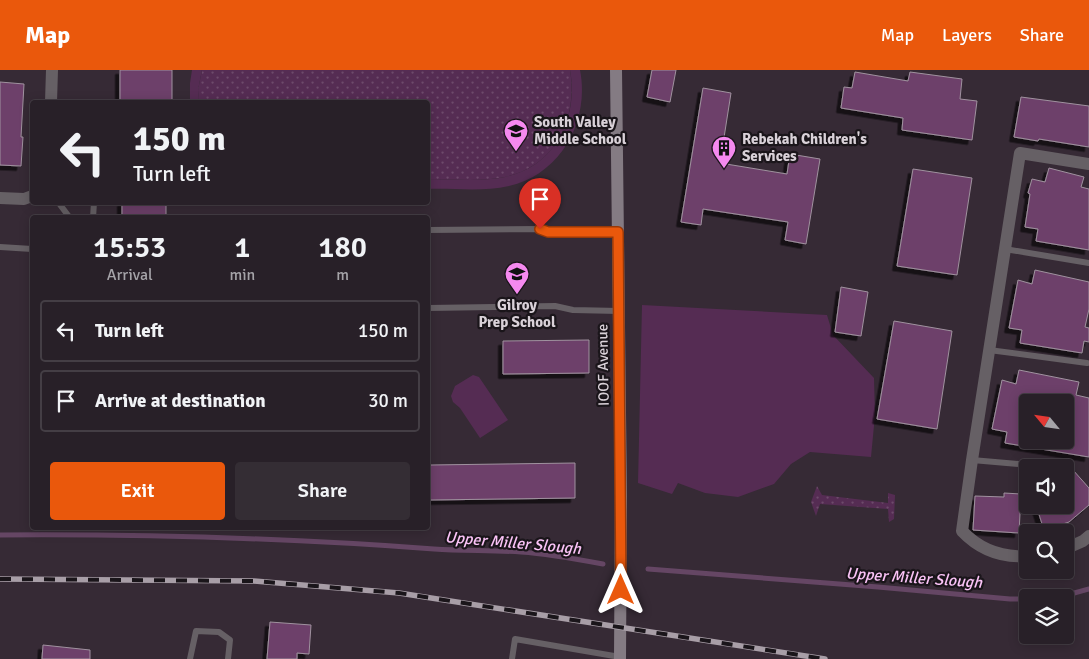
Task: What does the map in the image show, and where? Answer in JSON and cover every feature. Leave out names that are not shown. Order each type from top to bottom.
[{"type":"street","points":[[51,100],[52,70]]},
{"type":"street","name":"IOOF Avenue","points":[[616,70],[620,658]]},
{"type":"street","points":[[1019,555],[994,553],[973,542],[962,531],[1020,152],[1089,164]]},
{"type":"street","points":[[0,198],[24,199],[30,197]]},
{"type":"street","points":[[1074,545],[1089,536]]},
{"type":"lane","points":[[430,230],[540,229],[548,232],[618,232]]},
{"type":"lane","points":[[0,247],[30,249]]},
{"type":"lane","points":[[1005,249],[1089,263]]},
{"type":"lane","points":[[430,308],[555,306],[573,310],[619,311]]},
{"type":"lane","points":[[989,350],[1087,362]]},
{"type":"lane","points":[[972,460],[1019,465]]},
{"type":"lane","points":[[190,659],[196,631],[219,632],[230,640],[228,659]]},
{"type":"lane","points":[[512,659],[515,639],[620,658]]},
{"type":"shaded area","points":[[192,70],[202,70],[198,90],[199,100],[190,100]]},
{"type":"shaded area","name":"South Valley Middle School","points":[[202,70],[570,70],[572,88],[566,122],[560,137],[550,151],[538,162],[523,171],[505,177],[466,180],[430,179],[430,100],[199,100],[198,90]]},
{"type":"shaded area","points":[[570,70],[580,70],[582,89],[576,126],[568,143],[543,170],[527,180],[499,188],[430,189],[430,179],[496,179],[523,171],[538,163],[560,137],[567,122],[572,88]]},
{"type":"shaded area","points":[[642,305],[827,315],[833,335],[874,378],[875,415],[871,457],[810,452],[791,464],[774,484],[738,497],[705,493],[678,483],[672,494],[638,483]]},
{"type":"shaded area","points":[[473,375],[479,377],[508,420],[480,438],[460,408],[453,402],[451,396],[455,386]]},
{"type":"shaded area","points":[[817,486],[822,495],[888,503],[888,493],[895,495],[894,519],[889,522],[888,509],[820,504],[816,516],[811,502]]},
{"type":"building","points":[[120,70],[172,70],[172,100],[120,100]]},
{"type":"building","points":[[652,70],[676,70],[670,102],[647,97]]},
{"type":"building","points":[[855,72],[908,81],[910,72],[962,79],[960,99],[977,101],[972,140],[902,130],[903,118],[841,108],[844,87],[852,88]]},
{"type":"building","points":[[0,82],[24,84],[21,166],[0,165]]},
{"type":"building","name":"Rebekah Children's Services","points":[[703,88],[731,93],[720,163],[787,174],[790,154],[820,159],[806,244],[785,240],[788,222],[703,209],[701,225],[681,222]]},
{"type":"building","points":[[1021,97],[1089,106],[1089,147],[1014,137]]},
{"type":"building","points":[[1049,168],[1084,177],[1081,187],[1089,189],[1089,250],[1036,241],[1038,229],[1025,227],[1030,194],[1028,193],[1032,179],[1045,182]]},
{"type":"building","points":[[913,169],[972,178],[957,275],[897,266]]},
{"type":"building","points":[[122,205],[166,205],[166,215],[122,215]]},
{"type":"building","points":[[1035,270],[1089,282],[1089,309],[1085,327],[1089,328],[1089,342],[1084,341],[1082,353],[1020,343],[1022,330],[1009,328],[1018,280],[1032,284]]},
{"type":"building","points":[[841,287],[868,292],[861,336],[835,332]]},
{"type":"building","points":[[894,321],[952,331],[937,429],[877,419]]},
{"type":"building","points":[[589,340],[589,373],[503,374],[503,341]]},
{"type":"building","points":[[1019,370],[1079,382],[1076,395],[1089,398],[1089,457],[1041,449],[1074,449],[1074,394],[1019,394],[1019,445],[1005,443],[1007,432],[992,429],[1002,380],[1016,384]]},
{"type":"building","points":[[575,463],[575,498],[430,500],[430,465]]},
{"type":"building","points":[[1074,471],[1089,488],[1089,505],[1069,522],[1063,524],[1042,524],[1039,514],[1074,514]]},
{"type":"building","points":[[1004,493],[1019,494],[1019,533],[973,530],[975,496],[1004,497]]},
{"type":"building","points":[[270,622],[311,625],[309,654],[297,653],[297,659],[267,659]]},
{"type":"building","points":[[43,645],[90,650],[90,659],[42,659]]},
{"type":"waterway","name":"Upper Miller Slough","points":[[0,535],[109,535],[271,539],[445,550],[521,552],[552,555],[603,564]]},
{"type":"waterway","name":"Upper Miller Slough","points":[[648,569],[1019,599]]},
{"type":"waterway","name":"Upper Miller Slough","points":[[1074,593],[1089,589]]},
{"type":"railway","points":[[0,579],[254,581],[399,593],[825,659]]},
{"type":"place","name":"South Valley Middle School","points":[[516,152]]},
{"type":"place","name":"Rebekah Children's Services","points":[[724,169]]},
{"type":"place","name":"Gilroy Prep School","points":[[517,295]]},
{"type":"route","points":[[540,229],[548,232],[618,232],[621,590]]}]
